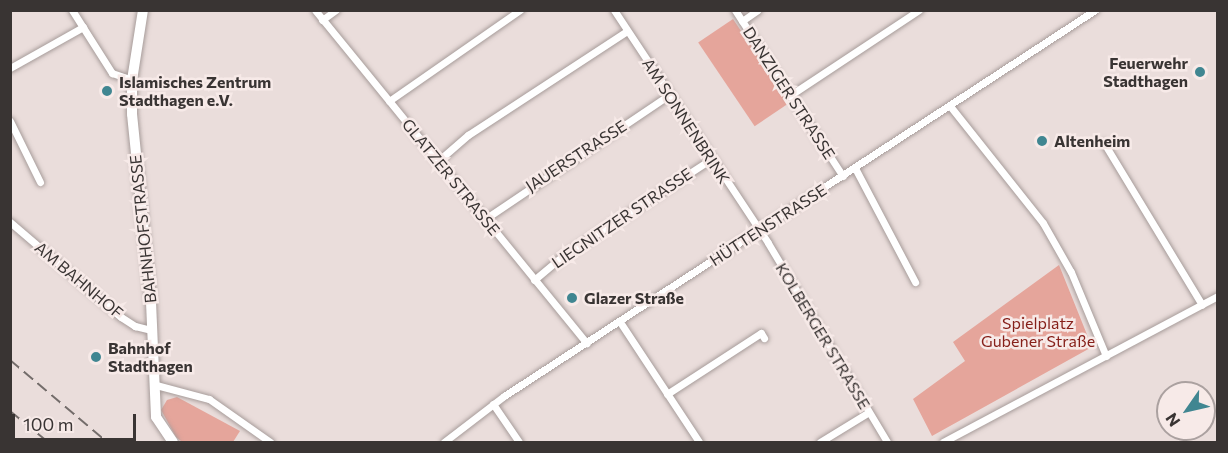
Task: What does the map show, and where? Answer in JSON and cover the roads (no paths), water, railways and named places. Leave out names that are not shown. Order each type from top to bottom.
[{"type":"main road","name":"BAHNHOFSTRASSE","points":[[143,10],[132,80],[156,385],[156,417],[173,442]]},
{"type":"street","points":[[72,10],[112,73],[132,80]]},
{"type":"street","name":"GLATZER STRASSE","points":[[315,10],[587,343]]},
{"type":"street","points":[[322,20],[336,10]]},
{"type":"street","points":[[389,101],[520,10]]},
{"type":"street","name":"AM SONNENBRINK","points":[[614,10],[759,231]]},
{"type":"street","name":"DANZIGER STRASSE","points":[[735,10],[843,176]]},
{"type":"street","points":[[742,21],[758,10]]},
{"type":"street","points":[[789,96],[919,10]]},
{"type":"street","name":"HÜTTENSTRASSE","points":[[444,442],[493,404],[1095,10]]},
{"type":"street","points":[[11,68],[82,27]]},
{"type":"street","points":[[438,161],[468,135],[627,31]]},
{"type":"street","name":"JAUERSTRASSE","points":[[485,219],[669,95]]},
{"type":"street","points":[[950,106],[1042,223],[1071,272],[1106,356]]},
{"type":"street","points":[[10,121],[40,182]]},
{"type":"street","points":[[1104,143],[1202,305]]},
{"type":"street","name":"LIEGNITZER STRASSE","points":[[534,280],[564,255],[711,159]]},
{"type":"street","points":[[855,168],[915,282]]},
{"type":"street","name":"AM BAHNHOF","points":[[10,222],[122,317],[135,326],[151,330]]},
{"type":"street","name":"KOLBERGER STRASSE","points":[[759,231],[887,442]]},
{"type":"street","points":[[944,442],[1218,296]]},
{"type":"street","points":[[620,322],[699,442]]},
{"type":"street","points":[[667,394],[761,333],[764,338]]},
{"type":"street","points":[[156,385],[209,399],[270,442]]},
{"type":"street","points":[[493,404],[519,442]]},
{"type":"street","points":[[820,442],[869,412]]},
{"type":"railway","points":[[10,360],[107,442]]},
{"type":"railway","points":[[10,411],[48,442]]},
{"type":"place","name":"Feuerwehr Stadthagen","points":[[1200,72]]},
{"type":"place","name":"Islamisches Zentrum Stadthagen e.V.","points":[[107,91]]},
{"type":"place","name":"Altenheim","points":[[1042,141]]},
{"type":"place","name":"Glazer Straße","points":[[572,298]]},
{"type":"place","name":"Bahnhof Stadthagen","points":[[96,357]]},
{"type":"park label","name":"Spielplatz Gubener Straße","points":[[1038,332]]}]
